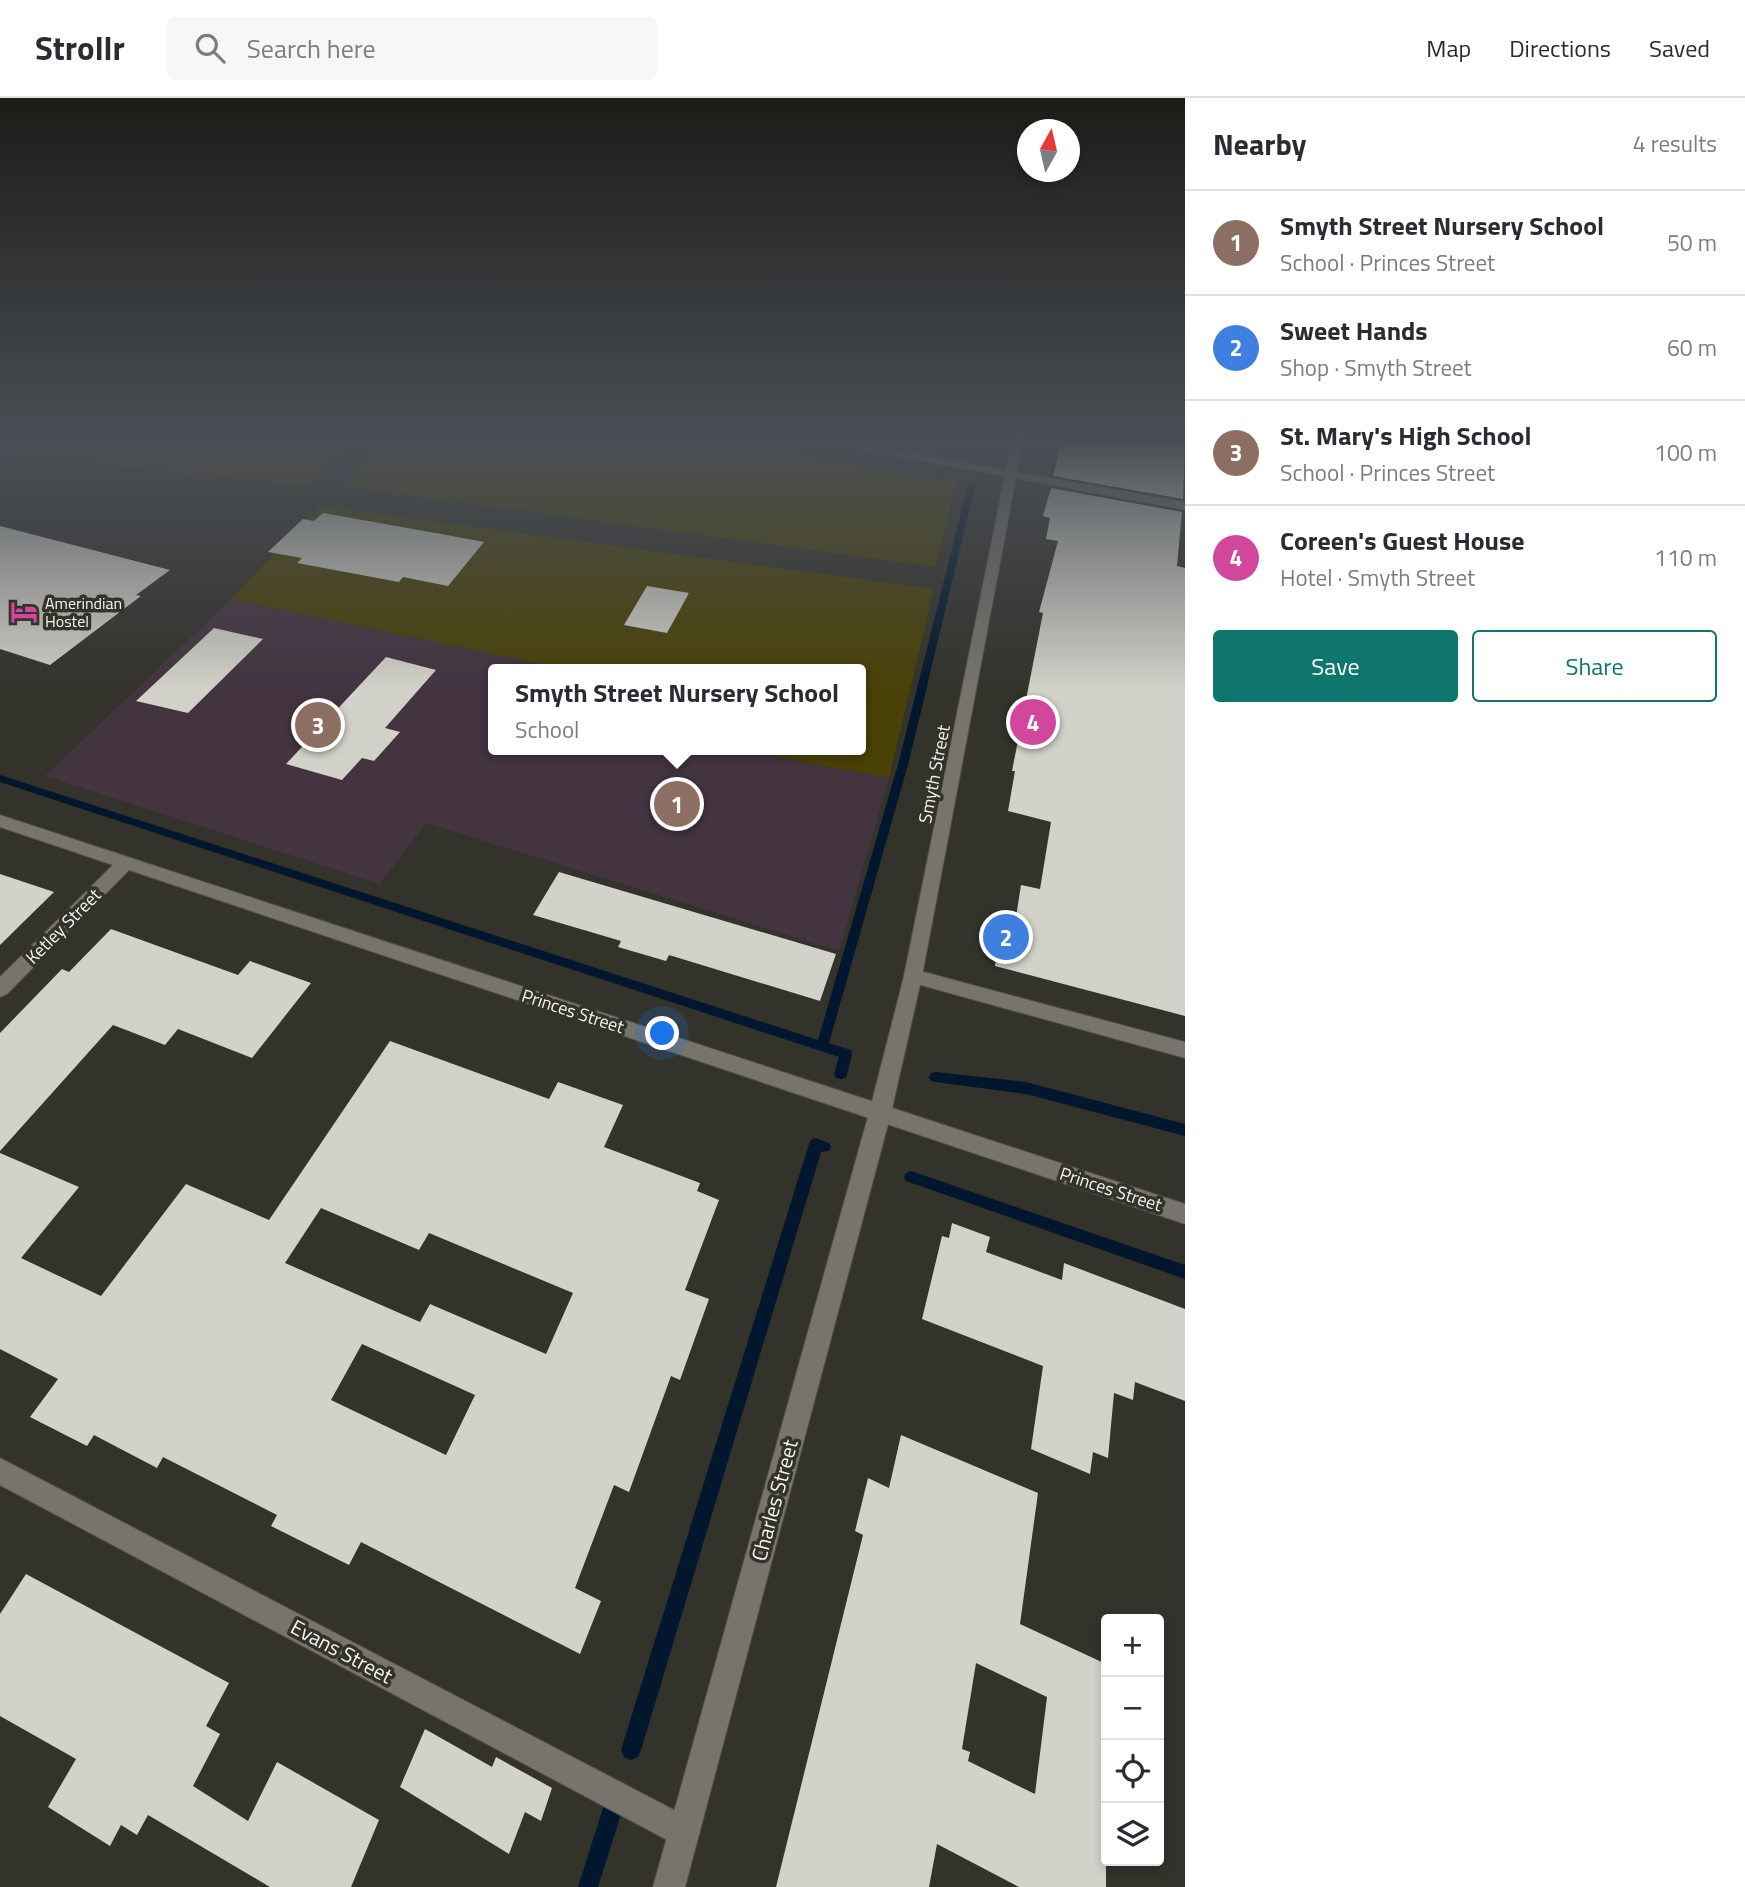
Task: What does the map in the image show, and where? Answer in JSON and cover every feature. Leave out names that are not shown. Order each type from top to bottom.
[{"type":"street","name":"Smyth Street","points":[[880,1113],[913,976],[1002,524]]},
{"type":"street","name":"Princes Street","points":[[0,821],[1185,1213]]},
{"type":"street","name":"Ketley Street","points":[[0,989],[126,863]]},
{"type":"street","points":[[913,976],[1185,1050]]},
{"type":"street","name":"Charles Street","points":[[669,1887],[880,1113]]},
{"type":"street","name":"Evans Street","points":[[0,1471],[684,1832]]},
{"type":"shaded area","points":[[302,524],[457,524],[934,589],[889,778],[767,755],[866,755],[866,664],[539,664],[231,599]]},
{"type":"shaded area","points":[[624,524],[946,524],[936,567]]},
{"type":"shaded area","points":[[231,599],[539,664],[488,664],[488,755],[767,755],[889,778],[839,951],[426,823],[380,884],[45,776]]},
{"type":"building","points":[[297,524],[387,524],[484,542],[448,586],[403,577],[399,582],[297,563],[302,558],[268,552]]},
{"type":"building","points":[[1049,524],[1181,524],[1177,566],[1185,568],[1185,1016],[995,966],[1002,927],[1014,930],[1021,885],[1040,889],[1051,822],[1008,811],[1015,771],[1012,771],[1043,613],[1039,612],[1058,541],[1046,539]]},
{"type":"building","points":[[0,526],[170,570],[136,595],[141,596],[50,665],[0,649]]},
{"type":"building","points":[[647,586],[689,593],[667,633],[624,625]]},
{"type":"building","points":[[214,628],[263,639],[188,713],[136,701]]},
{"type":"building","points":[[386,657],[436,670],[385,728],[400,732],[374,761],[362,758],[342,780],[286,764]]},
{"type":"building","points":[[559,872],[836,954],[820,1001],[669,955],[666,961],[618,947],[621,941],[533,915]]},
{"type":"building","points":[[0,874],[54,892],[0,945]]},
{"type":"building","points":[[111,929],[238,975],[250,961],[311,983],[252,1058],[178,1029],[165,1045],[113,1025],[0,1151],[0,1033],[62,969],[69,972]]},
{"type":"building","points":[[390,1041],[549,1099],[558,1082],[623,1105],[604,1147],[700,1183],[697,1191],[719,1200],[685,1290],[709,1299],[680,1380],[671,1376],[629,1492],[614,1485],[575,1588],[601,1601],[580,1654],[361,1542],[349,1565],[271,1526],[277,1515],[163,1457],[157,1468],[94,1435],[87,1446],[30,1417],[58,1379],[0,1349],[0,1153],[79,1187],[21,1258],[101,1296],[186,1184],[269,1220]],"holes":[[[321,1208],[419,1250],[429,1233],[573,1293],[546,1354],[430,1304],[420,1322],[285,1263]],[[362,1344],[475,1395],[446,1455],[331,1400]]]},
{"type":"building","points":[[952,1223],[990,1237],[986,1252],[1062,1280],[1064,1263],[1185,1309],[1185,1401],[1135,1382],[1133,1400],[1114,1393],[1108,1458],[1093,1452],[1090,1474],[1031,1449],[1043,1366],[922,1319],[942,1236],[949,1238]]},
{"type":"building","points":[[901,1435],[1038,1493],[1020,1624],[1101,1662],[1101,1866],[1106,1866],[1106,1887],[1019,1887],[937,1844],[929,1887],[776,1887],[863,1535],[855,1531],[868,1478],[889,1488]],"holes":[[[976,1663],[1047,1697],[1035,1794],[968,1761],[970,1752],[962,1749]]]},
{"type":"building","points":[[26,1574],[229,1683],[206,1726],[220,1734],[193,1786],[248,1821],[277,1762],[379,1820],[351,1887],[270,1887],[148,1815],[137,1835],[121,1825],[110,1846],[48,1807],[76,1759],[0,1716],[0,1614]]},
{"type":"building","points":[[425,1729],[492,1767],[496,1757],[552,1788],[541,1821],[525,1812],[509,1854],[400,1787]]},
{"type":"waterway","points":[[822,1046],[904,761],[962,524]]},
{"type":"waterway","points":[[0,778],[822,1046]]},
{"type":"waterway","points":[[822,1046],[846,1054],[841,1074]]},
{"type":"waterway","points":[[936,1077],[1026,1088],[1185,1130]]},
{"type":"waterway","points":[[631,1750],[816,1144],[824,1147]]},
{"type":"waterway","points":[[911,1177],[1185,1272]]},
{"type":"waterway","points":[[588,1887],[613,1808]]},
{"type":"place","name":"Amerindian Hostel","points":[[24,612]]},
{"type":"place","name":"Coreen's Guest House","points":[[1033,722]]},
{"type":"place","name":"St. Mary's High School","points":[[318,725]]},
{"type":"place","name":"Smyth Street Nursery School","points":[[677,804]]},
{"type":"place","name":"Sweet Hands","points":[[1006,937]]}]
